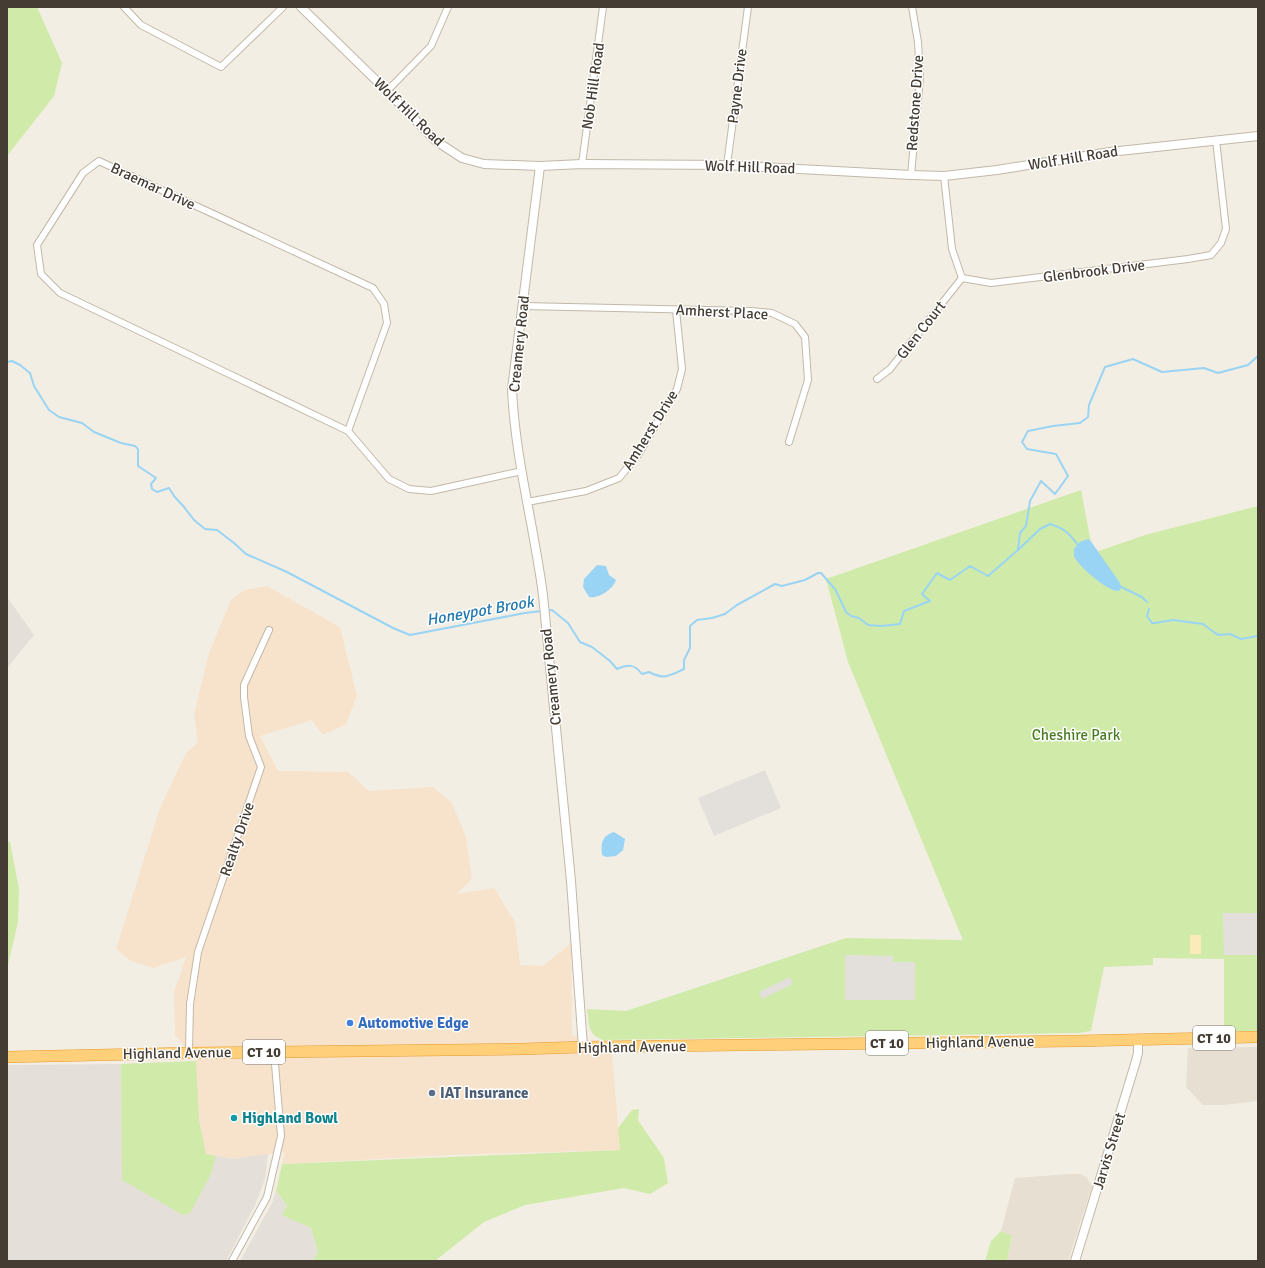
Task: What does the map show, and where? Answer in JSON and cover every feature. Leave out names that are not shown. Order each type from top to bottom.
[{"type":"highway","name":"Highland Avenue","points":[[7,1057],[1258,1037]]},
{"type":"street","points":[[124,7],[141,25],[221,67],[283,7]]},
{"type":"street","name":"Wolf Hill Road","points":[[301,7],[436,141],[462,158],[484,164],[540,166],[582,164],[727,165],[944,176],[998,170],[1110,152],[1258,136]]},
{"type":"street","points":[[387,91],[431,46],[448,7]]},
{"type":"street","name":"Nob Hill Road","points":[[582,164],[603,7]]},
{"type":"street","name":"Payne Drive","points":[[727,165],[748,7]]},
{"type":"street","name":"Redstone Drive","points":[[910,175],[920,77],[918,42],[912,7]]},
{"type":"street","name":"Glenbrook Drive","points":[[962,278],[991,283],[1211,255],[1221,243],[1226,229],[1216,140]]},
{"type":"street","name":"Braemar Drive","points":[[348,431],[387,322],[384,304],[373,288],[99,161],[83,173],[37,245],[41,274],[60,293],[348,431],[389,480],[409,489],[431,491],[522,471]]},
{"type":"street","name":"Creamery Road","points":[[540,166],[512,388],[513,408],[522,471],[538,562],[545,618],[571,874],[583,1047]]},
{"type":"street","points":[[944,176],[952,249],[962,278]]},
{"type":"street","name":"Glen Court","points":[[877,379],[890,369],[962,278]]},
{"type":"street","name":"Amherst Place","points":[[523,306],[676,310],[751,310],[772,313],[794,324],[805,337],[808,380],[789,442]]},
{"type":"street","name":"Amherst Drive","points":[[528,502],[586,491],[619,478],[638,455],[677,389],[682,369],[676,310]]},
{"type":"street","name":"Realty Drive","points":[[189,1053],[190,1004],[198,952],[261,767],[249,736],[244,685],[269,630]]},
{"type":"street","name":"Jarvis Street","points":[[1075,1261],[1136,1061],[1138,1053],[1138,1039]]},
{"type":"street","points":[[232,1261],[267,1197],[281,1136],[274,1052]]},
{"type":"shaded area","points":[[267,586],[340,627],[357,696],[346,724],[323,735],[312,720],[260,736],[278,771],[348,772],[369,791],[433,787],[452,803],[466,837],[472,879],[457,894],[494,888],[515,922],[520,965],[543,966],[571,943],[572,1035],[612,1052],[620,1150],[453,1155],[282,1164],[285,1152],[233,1159],[206,1154],[199,1120],[196,1061],[175,1035],[174,993],[186,957],[153,968],[131,961],[116,949],[160,808],[186,753],[198,742],[194,714],[209,653],[231,600],[244,590]]},
{"type":"shaded area","points":[[7,597],[34,635],[7,668]]},
{"type":"shaded area","points":[[765,770],[781,808],[714,836],[698,798]]},
{"type":"shaded area","points":[[1223,913],[1258,913],[1258,955],[1224,955]]},
{"type":"shaded area","points":[[845,955],[893,956],[893,962],[915,962],[915,1000],[845,1000]]},
{"type":"shaded area","points":[[790,977],[793,984],[762,999],[759,992]]},
{"type":"shaded area","points":[[1258,1047],[1258,1101],[1224,1105],[1203,1105],[1186,1087],[1188,1048]]},
{"type":"shaded area","points":[[196,1061],[199,1120],[206,1154],[233,1159],[268,1154],[265,1179],[255,1205],[226,1261],[7,1261],[7,1065],[121,1064]]},
{"type":"shaded area","points":[[1081,1174],[1087,1178],[1092,1186],[1068,1261],[1007,1261],[1012,1237],[1001,1231],[1015,1178]]},
{"type":"shaded area","points":[[276,1191],[287,1206],[283,1215],[311,1228],[318,1252],[313,1261],[240,1261],[272,1203]]},
{"type":"green space","points":[[7,7],[37,7],[62,63],[54,96],[7,156]]},
{"type":"green space","name":"Cheshire Park","points":[[1081,490],[1093,553],[1145,535],[1258,506],[1258,1031],[1224,1031],[1224,959],[1153,958],[1153,965],[1104,967],[1091,1031],[1079,1033],[603,1040],[594,1035],[591,1032],[587,1009],[626,1011],[846,938],[963,940],[848,662],[826,579]]},
{"type":"green space","points":[[7,841],[10,842],[19,889],[18,922],[7,969]]},
{"type":"green space","points":[[196,1061],[199,1120],[206,1154],[216,1156],[211,1174],[190,1213],[183,1215],[122,1180],[121,1064]]},
{"type":"green space","points":[[639,1109],[638,1120],[664,1158],[668,1183],[650,1194],[624,1188],[525,1205],[484,1222],[435,1261],[313,1261],[318,1252],[311,1228],[282,1215],[287,1206],[276,1191],[282,1164],[620,1150],[618,1128],[632,1110]]},
{"type":"green space","points":[[1001,1231],[1012,1236],[1007,1261],[985,1261],[991,1241]]},
{"type":"sand","points":[[1190,935],[1201,935],[1201,954],[1190,954]]},
{"type":"water","points":[[1088,539],[1120,583],[1121,588],[1119,591],[1108,588],[1094,578],[1076,560],[1074,556],[1074,549],[1080,542]]},
{"type":"water","points":[[597,565],[606,566],[609,575],[616,580],[612,587],[605,593],[589,597],[583,587],[584,579]]},
{"type":"water","points":[[614,832],[625,839],[623,850],[616,856],[606,857],[602,855],[603,841],[606,836]]},
{"type":"waterway","name":"Honeypot Brook","points":[[546,611],[552,610],[568,623],[580,642],[592,647],[610,661],[617,669],[625,666],[631,666],[636,668],[642,674],[649,672],[659,676],[670,675],[684,669],[684,660],[690,648],[690,626],[697,620],[725,614],[737,605],[775,584],[782,586],[805,580],[818,573],[821,573],[835,589],[846,612],[851,616],[859,618],[868,625],[882,626],[900,624],[904,611],[930,601],[922,594],[937,573],[950,580],[970,566],[988,576],[1018,550],[1020,533],[1026,526],[1030,501],[1041,481],[1055,494],[1068,476],[1056,454],[1027,449],[1022,442],[1028,431],[1080,423],[1088,417],[1089,405],[1105,367],[1133,359],[1162,372],[1204,368],[1218,373],[1248,365],[1258,356]]},
{"type":"waterway","name":"Honeypot Brook","points":[[7,362],[12,361],[30,373],[34,386],[49,410],[59,417],[82,423],[94,432],[121,443],[135,446],[138,449],[138,466],[156,478],[151,484],[152,489],[157,492],[169,488],[194,520],[205,529],[217,530],[246,554],[287,572],[393,628],[410,635],[542,611]]},
{"type":"waterway","points":[[1018,550],[1040,529],[1050,524],[1066,532],[1079,546]]},
{"type":"waterway","points":[[1119,586],[1142,597],[1147,602]]},
{"type":"waterway","points":[[1149,609],[1147,616],[1152,623],[1173,620],[1203,624],[1219,635],[1230,634],[1241,639],[1258,636]]},
{"type":"place","name":"Automotive Edge","points":[[350,1023]]},
{"type":"place","name":"IAT Insurance","points":[[432,1093]]},
{"type":"place","name":"Highland Bowl","points":[[234,1118]]}]
